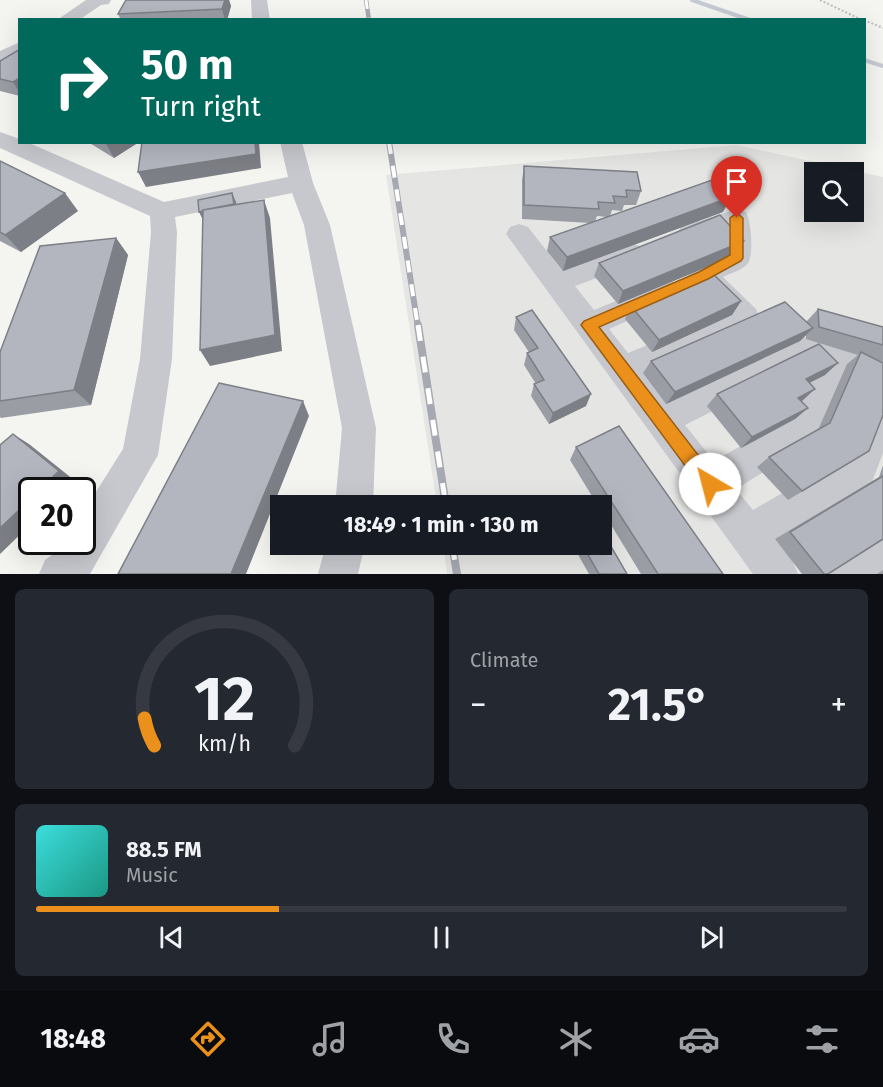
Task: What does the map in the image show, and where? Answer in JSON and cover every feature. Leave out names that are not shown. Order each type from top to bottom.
[{"type":"street","points":[[69,18],[96,1],[103,0]]},
{"type":"street","points":[[259,0],[261,18]]},
{"type":"street","points":[[0,59],[18,49]]},
{"type":"street","points":[[0,139],[162,212],[301,183]]},
{"type":"street","points":[[291,144],[301,183],[317,225],[359,428],[355,495]]},
{"type":"street","points":[[59,574],[74,563],[140,455],[156,359],[164,232],[162,212]]},
{"type":"street","points":[[555,282],[737,218],[737,258],[589,325]]},
{"type":"street","points":[[519,234],[778,574]]},
{"type":"street","points":[[623,370],[745,318],[703,275]]},
{"type":"street","points":[[661,420],[805,350],[883,371]]},
{"type":"street","points":[[710,484],[803,429],[836,358]]},
{"type":"street","points":[[748,534],[859,469],[883,408]]},
{"type":"street","points":[[850,574],[883,553]]},
{"type":"street","points":[[338,574],[343,555]]},
{"type":"path","points":[[820,0],[859,18]]},
{"type":"path","points":[[866,21],[883,28]]},
{"type":"shaded area","points":[[737,145],[815,162],[804,162],[804,222],[864,222],[864,173],[883,177],[883,574],[447,574],[444,555],[612,555],[612,495],[435,495],[386,175]]},
{"type":"building","points":[[126,0],[225,0],[222,9],[118,14]]},
{"type":"building","points":[[18,50],[18,79],[13,82],[0,79],[0,61]]},
{"type":"building","points":[[142,144],[255,144],[256,154],[138,172]]},
{"type":"building","points":[[0,161],[65,193],[5,235],[0,232]]},
{"type":"building","points":[[524,166],[637,172],[641,191],[626,190],[627,197],[613,196],[615,203],[598,202],[599,209],[524,205]]},
{"type":"building","points":[[712,180],[731,197],[567,257],[550,237]]},
{"type":"building","points":[[232,193],[234,204],[199,212],[198,200]]},
{"type":"building","points":[[264,200],[275,335],[200,350],[203,210]]},
{"type":"building","points":[[720,215],[744,241],[623,291],[599,263]]},
{"type":"building","points":[[116,238],[74,390],[0,401],[0,352],[40,246]]},
{"type":"building","points":[[710,271],[741,301],[659,340],[631,306]]},
{"type":"building","points":[[785,302],[813,328],[675,392],[651,361]]},
{"type":"building","points":[[818,309],[883,327],[883,345],[819,327]]},
{"type":"building","points":[[532,310],[591,394],[553,413],[534,384],[544,380],[527,353],[538,348],[516,317]]},
{"type":"building","points":[[819,344],[838,363],[806,379],[815,389],[798,398],[808,408],[752,437],[717,394]]},
{"type":"building","points":[[861,352],[883,363],[883,415],[869,451],[802,491],[769,457],[830,423]]},
{"type":"building","points":[[219,383],[303,401],[231,574],[118,574]]},
{"type":"building","points":[[619,426],[723,574],[658,574],[612,503],[612,495],[607,495],[576,447]]},
{"type":"building","points":[[13,434],[59,471],[53,477],[18,477],[18,511],[0,528],[0,445]]},
{"type":"building","points":[[883,476],[883,539],[828,574],[824,574],[790,532]]},
{"type":"building","points":[[612,548],[627,574],[599,574],[588,555],[612,555]]},
{"type":"waterway","points":[[692,0],[744,18]]},
{"type":"waterway","points":[[866,61],[883,66]]},
{"type":"railway","points":[[366,0],[369,18]]},
{"type":"railway","points":[[389,144],[418,327]]},
{"type":"railway","points":[[418,325],[444,495]]},
{"type":"railway","points":[[454,555],[457,574]]},
{"type":"route","points":[[710,484],[589,325],[737,258],[737,218]]}]
